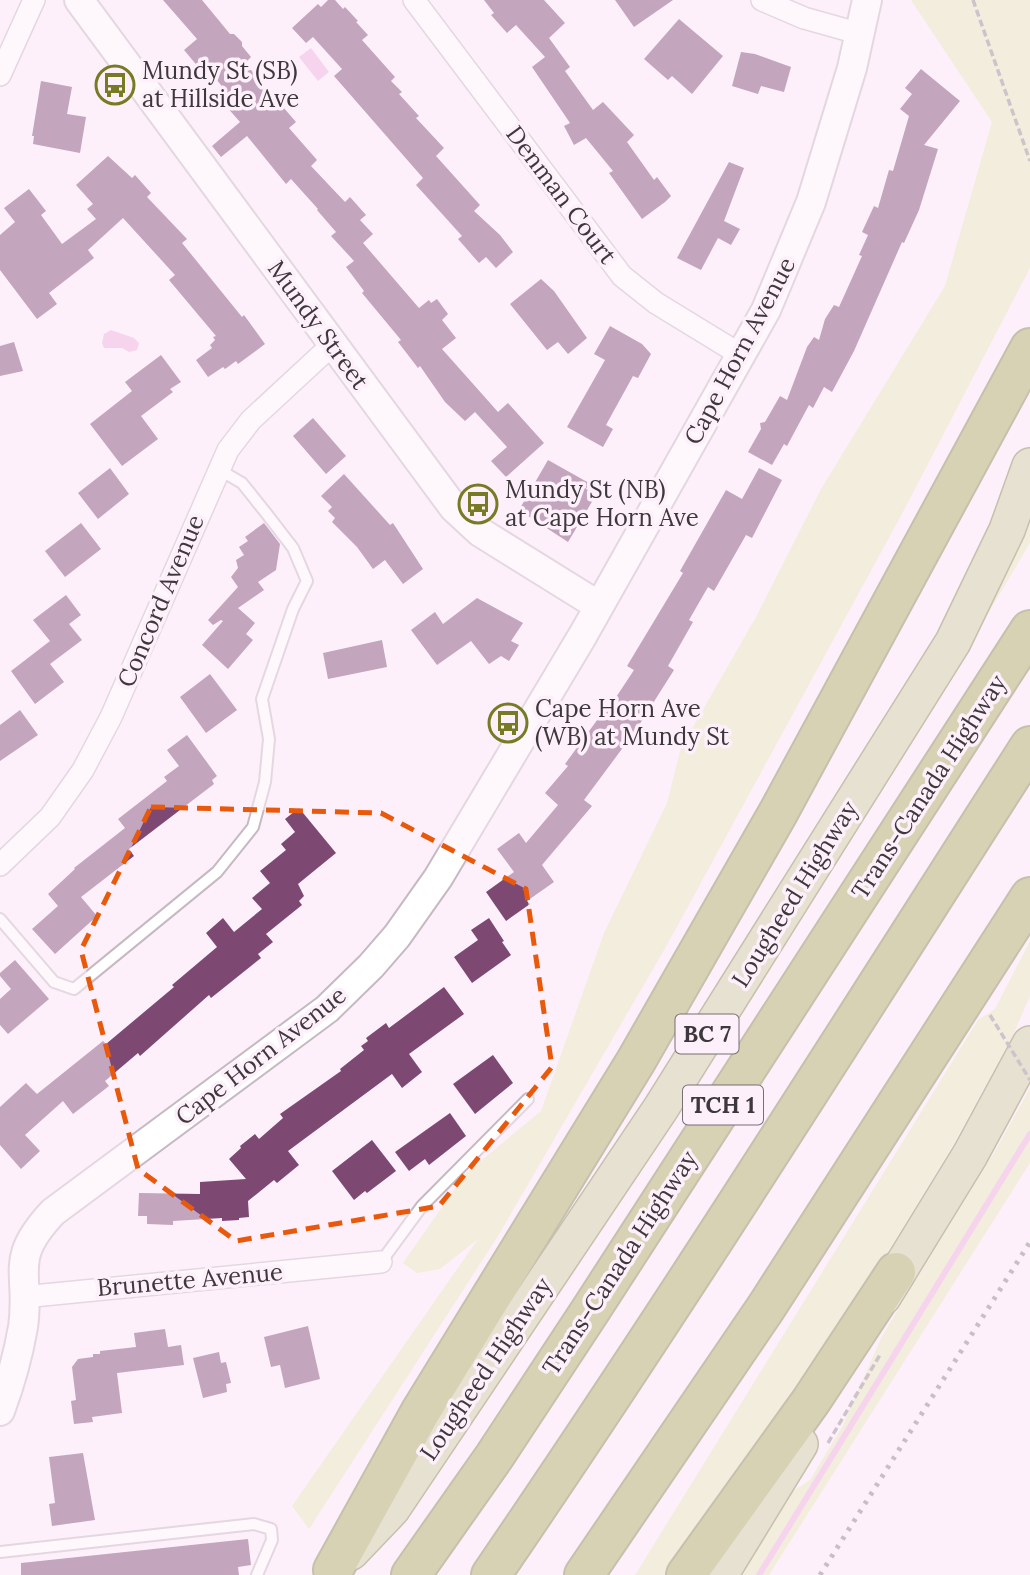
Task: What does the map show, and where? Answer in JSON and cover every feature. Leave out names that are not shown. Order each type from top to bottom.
[{"type":"highway","points":[[331,1567],[421,1411],[636,1061],[778,813],[1030,348]]},
{"type":"highway","name":"Trans-Canada Highway","points":[[411,1575],[494,1457],[585,1319],[1030,631]]},
{"type":"highway","name":"TCH 1","points":[[491,1575],[569,1461],[1030,746]]},
{"type":"highway","points":[[584,1575],[767,1306],[1022,908]]},
{"type":"highway","points":[[686,1575],[811,1401],[897,1272]]},
{"type":"highway","points":[[610,1575],[644,1521],[767,1306]]},
{"type":"highway","points":[[507,1575],[569,1461]]},
{"type":"main road","name":"Lougheed Highway","points":[[331,1567],[393,1508],[661,1108],[953,642],[1007,530],[1030,466]]},
{"type":"main road","points":[[720,1575],[822,1407],[897,1272],[970,1155],[1030,1044]]},
{"type":"street","points":[[0,75],[34,0]]},
{"type":"street","name":"Mundy Street","points":[[79,0],[332,345],[467,522],[599,606]]},
{"type":"street","name":"Denman Court","points":[[414,0],[622,276],[656,303],[741,355]]},
{"type":"street","points":[[762,0],[804,18],[861,34]]},
{"type":"street","name":"Cape Horn Avenue","points":[[0,1411],[15,1369],[23,1324],[11,1298],[32,1236],[54,1212],[327,1009],[397,936],[438,878],[599,606],[766,310],[802,225],[824,160],[861,34],[867,0]]},
{"type":"street","name":"Concord Avenue","points":[[0,865],[50,817],[83,770],[111,717],[228,450],[251,420],[332,345]]},
{"type":"street","name":"Brunette Avenue","points":[[11,1298],[381,1262]]},
{"type":"lane","points":[[0,919],[54,982],[74,989],[217,872],[253,827],[265,782],[269,739],[262,699],[293,609],[307,581],[293,548],[266,513],[242,483],[218,469]]},
{"type":"lane","points":[[381,1262],[422,1206],[528,1099]]},
{"type":"lane","points":[[0,1552],[254,1524],[271,1529],[272,1540],[257,1575]]},
{"type":"path","points":[[973,0],[1030,162]]},
{"type":"path","points":[[990,1015],[1030,1080]]},
{"type":"path","points":[[826,1446],[887,1342]]},
{"type":"highlighted area","points":[[151,807],[381,813],[526,889],[552,1067],[439,1206],[236,1241],[138,1169],[81,950]]},
{"type":"green space","points":[[911,0],[1030,0],[1030,268],[903,512],[667,945],[498,1236],[309,1529],[292,1506],[478,1239],[440,1269],[417,1273],[403,1263],[465,1174],[541,1111],[604,933],[667,803],[681,748],[756,617],[821,489],[945,286],[992,122]]},
{"type":"green space","points":[[1030,518],[1030,543],[983,622]]},
{"type":"green space","points":[[1030,941],[1030,996],[1013,1035],[953,1145],[861,1296],[668,1575],[635,1575],[978,1020],[995,1009]]},
{"type":"green space","points":[[1030,1088],[1030,1163],[769,1575],[737,1575],[785,1496],[810,1480],[842,1427],[882,1336],[998,1146]]},
{"type":"shaded area","points":[[311,48],[329,72],[318,81],[299,57]]},
{"type":"shaded area","points":[[111,330],[134,338],[139,343],[137,350],[129,352],[122,348],[104,348],[104,334]]},
{"type":"building","points":[[163,0],[202,0],[230,34],[234,34],[242,42],[251,57],[245,63],[296,122],[289,128],[317,160],[311,166],[345,202],[350,197],[366,215],[360,220],[373,234],[363,243],[419,308],[429,300],[431,303],[437,299],[448,314],[442,320],[456,338],[442,349],[498,412],[508,403],[544,443],[506,477],[491,461],[507,447],[475,412],[465,421],[445,402],[420,366],[418,368],[398,342],[401,340],[362,293],[364,291],[346,267],[354,261],[331,236],[336,232],[318,209],[291,179],[286,184],[247,136],[221,157],[212,146],[240,122],[225,105],[232,98],[209,71],[205,75],[184,50],[197,39]]},
{"type":"building","points":[[328,0],[335,0],[343,9],[345,7],[358,21],[356,22],[368,35],[362,40],[395,77],[391,81],[419,116],[416,118],[444,148],[436,156],[480,205],[474,211],[500,235],[513,252],[496,268],[486,257],[479,263],[458,239],[462,236],[416,185],[423,178],[334,76],[342,69],[313,37],[306,43],[292,28],[318,4],[321,7]]},
{"type":"building","points":[[484,0],[544,0],[565,23],[549,38],[570,67],[565,71],[593,110],[603,102],[634,135],[627,142],[654,180],[657,177],[671,196],[665,202],[642,219],[609,173],[613,171],[586,138],[574,145],[564,126],[570,123],[532,67],[545,57],[516,25],[507,33],[491,15],[494,13]]},
{"type":"building","points":[[615,0],[673,0],[634,27]]},
{"type":"building","points":[[679,19],[723,56],[692,94],[672,76],[668,80],[644,59]]},
{"type":"building","points":[[741,52],[755,54],[791,67],[784,92],[761,86],[758,94],[732,86]]},
{"type":"building","points":[[921,69],[960,101],[924,145],[938,149],[919,210],[854,351],[832,392],[824,387],[813,408],[809,405],[787,446],[784,444],[772,465],[748,452],[761,429],[760,423],[765,422],[780,396],[787,400],[807,347],[814,337],[819,340],[825,319],[834,305],[839,307],[862,256],[859,255],[868,235],[862,232],[874,206],[878,208],[889,170],[893,171],[909,116],[900,109],[912,94],[905,88]]},
{"type":"building","points":[[41,81],[72,87],[67,114],[86,117],[80,153],[33,144]]},
{"type":"building","points":[[108,156],[132,178],[135,175],[151,193],[147,197],[187,239],[182,243],[242,317],[244,315],[265,344],[238,364],[236,361],[208,377],[196,360],[212,348],[210,345],[216,336],[169,280],[175,275],[123,218],[88,250],[94,258],[49,293],[57,304],[37,319],[0,270],[0,235],[15,222],[4,208],[29,189],[46,211],[41,215],[62,244],[96,219],[87,209],[93,204],[76,185]]},
{"type":"building","points":[[729,162],[744,168],[724,221],[740,229],[731,245],[718,238],[701,270],[677,258]]},
{"type":"building","points":[[541,279],[554,291],[587,338],[568,354],[558,342],[547,350],[510,304]]},
{"type":"building","points":[[610,326],[642,344],[651,354],[638,378],[633,376],[606,425],[613,429],[603,447],[567,427],[605,360],[594,354]]},
{"type":"building","points":[[14,342],[23,371],[0,376],[0,346]]},
{"type":"building","points":[[161,355],[181,382],[170,389],[173,392],[141,416],[158,439],[122,466],[90,424],[132,391],[125,382]]},
{"type":"building","points":[[313,418],[346,456],[326,474],[293,436]]},
{"type":"building","points":[[548,460],[589,483],[586,489],[596,495],[568,542],[519,510]]},
{"type":"building","points":[[110,468],[129,494],[98,519],[78,493]]},
{"type":"building","points":[[759,468],[782,480],[752,538],[746,535],[714,591],[708,587],[689,620],[693,622],[668,666],[674,670],[636,730],[584,800],[592,806],[542,865],[554,882],[527,901],[530,904],[506,921],[486,892],[514,872],[497,849],[519,833],[526,843],[558,805],[545,793],[568,766],[565,764],[603,712],[605,714],[634,670],[627,666],[683,573],[680,571],[726,490],[742,499]]},
{"type":"building","points":[[344,474],[390,525],[393,523],[423,569],[403,584],[385,560],[373,569],[357,547],[332,522],[335,518],[328,511],[332,507],[321,496]]},
{"type":"building","points":[[81,523],[101,549],[65,577],[45,551]]},
{"type":"building","points":[[264,523],[280,544],[276,570],[258,582],[264,590],[238,608],[255,623],[246,634],[253,640],[228,669],[202,645],[223,621],[213,625],[208,620],[238,587],[231,577],[238,568],[236,560],[244,555],[239,547],[248,541],[245,537]]},
{"type":"building","points":[[66,595],[81,615],[69,624],[82,640],[50,664],[64,682],[35,704],[11,671],[50,641],[33,620]]},
{"type":"building","points":[[477,598],[523,623],[511,641],[519,645],[509,661],[501,656],[489,664],[471,641],[437,665],[411,630],[435,612],[443,624]]},
{"type":"building","points":[[382,640],[387,667],[328,679],[323,653]]},
{"type":"building","points":[[210,674],[237,710],[206,733],[180,697]]},
{"type":"building","points":[[20,710],[38,735],[0,761],[0,725]]},
{"type":"building","points":[[187,735],[217,776],[212,780],[214,784],[129,849],[134,856],[81,897],[97,916],[55,954],[32,929],[58,906],[48,894],[74,868],[125,828],[118,819],[167,781],[164,777],[179,766],[167,750]]},
{"type":"building","points":[[299,808],[336,853],[298,884],[304,896],[299,901],[302,905],[266,934],[273,942],[258,954],[261,958],[211,998],[209,995],[140,1056],[138,1053],[105,1081],[109,1086],[73,1114],[63,1101],[25,1135],[40,1151],[21,1169],[0,1145],[0,1107],[26,1083],[37,1094],[103,1041],[106,1044],[174,987],[172,985],[217,947],[206,933],[223,918],[234,932],[262,909],[252,898],[270,883],[260,871],[286,850],[281,844],[295,832],[285,819]]},
{"type":"building","points":[[489,918],[511,955],[472,983],[454,957],[478,940],[471,930]]},
{"type":"building","points":[[15,960],[49,999],[8,1034],[0,1025],[0,999],[11,989],[0,973]]},
{"type":"building","points":[[444,987],[464,1014],[409,1054],[422,1072],[402,1088],[392,1074],[288,1151],[299,1165],[277,1183],[274,1180],[248,1201],[249,1217],[222,1221],[222,1218],[173,1221],[173,1225],[147,1224],[147,1216],[138,1216],[139,1193],[200,1194],[200,1182],[246,1179],[229,1159],[240,1146],[255,1134],[259,1139],[283,1118],[280,1114],[341,1071],[340,1069],[364,1050],[361,1046],[368,1041],[366,1038],[386,1023],[389,1028]]},
{"type":"building","points":[[493,1055],[513,1083],[475,1114],[453,1084]]},
{"type":"building","points":[[450,1113],[466,1136],[429,1165],[425,1159],[409,1171],[395,1152]]},
{"type":"building","points":[[372,1140],[396,1171],[354,1200],[332,1171]]},
{"type":"building","points":[[308,1326],[320,1379],[285,1388],[280,1365],[271,1367],[264,1337]]},
{"type":"building","points":[[165,1329],[168,1347],[181,1345],[184,1365],[117,1373],[122,1413],[92,1417],[93,1422],[74,1424],[71,1401],[76,1400],[72,1367],[78,1359],[93,1357],[93,1354],[100,1354],[100,1351],[136,1347],[134,1333]]},
{"type":"building","points":[[219,1352],[221,1363],[226,1362],[231,1383],[226,1384],[227,1392],[203,1398],[193,1358]]},
{"type":"building","points":[[83,1453],[95,1520],[52,1526],[49,1504],[55,1503],[49,1457]]},
{"type":"building","points":[[248,1539],[251,1565],[238,1567],[239,1575],[21,1575],[21,1563]]},
{"type":"waterway","points":[[759,1575],[1030,1134]]},
{"type":"railway","points":[[820,1575],[1030,1242]]},
{"type":"place","name":"Mundy St (SB) at Hillside Ave","points":[[115,85]]},
{"type":"place","name":"Mundy St (NB) at Cape Horn Ave","points":[[478,504]]},
{"type":"place","name":"Cape Horn Ave (WB) at Mundy St","points":[[508,723]]}]
